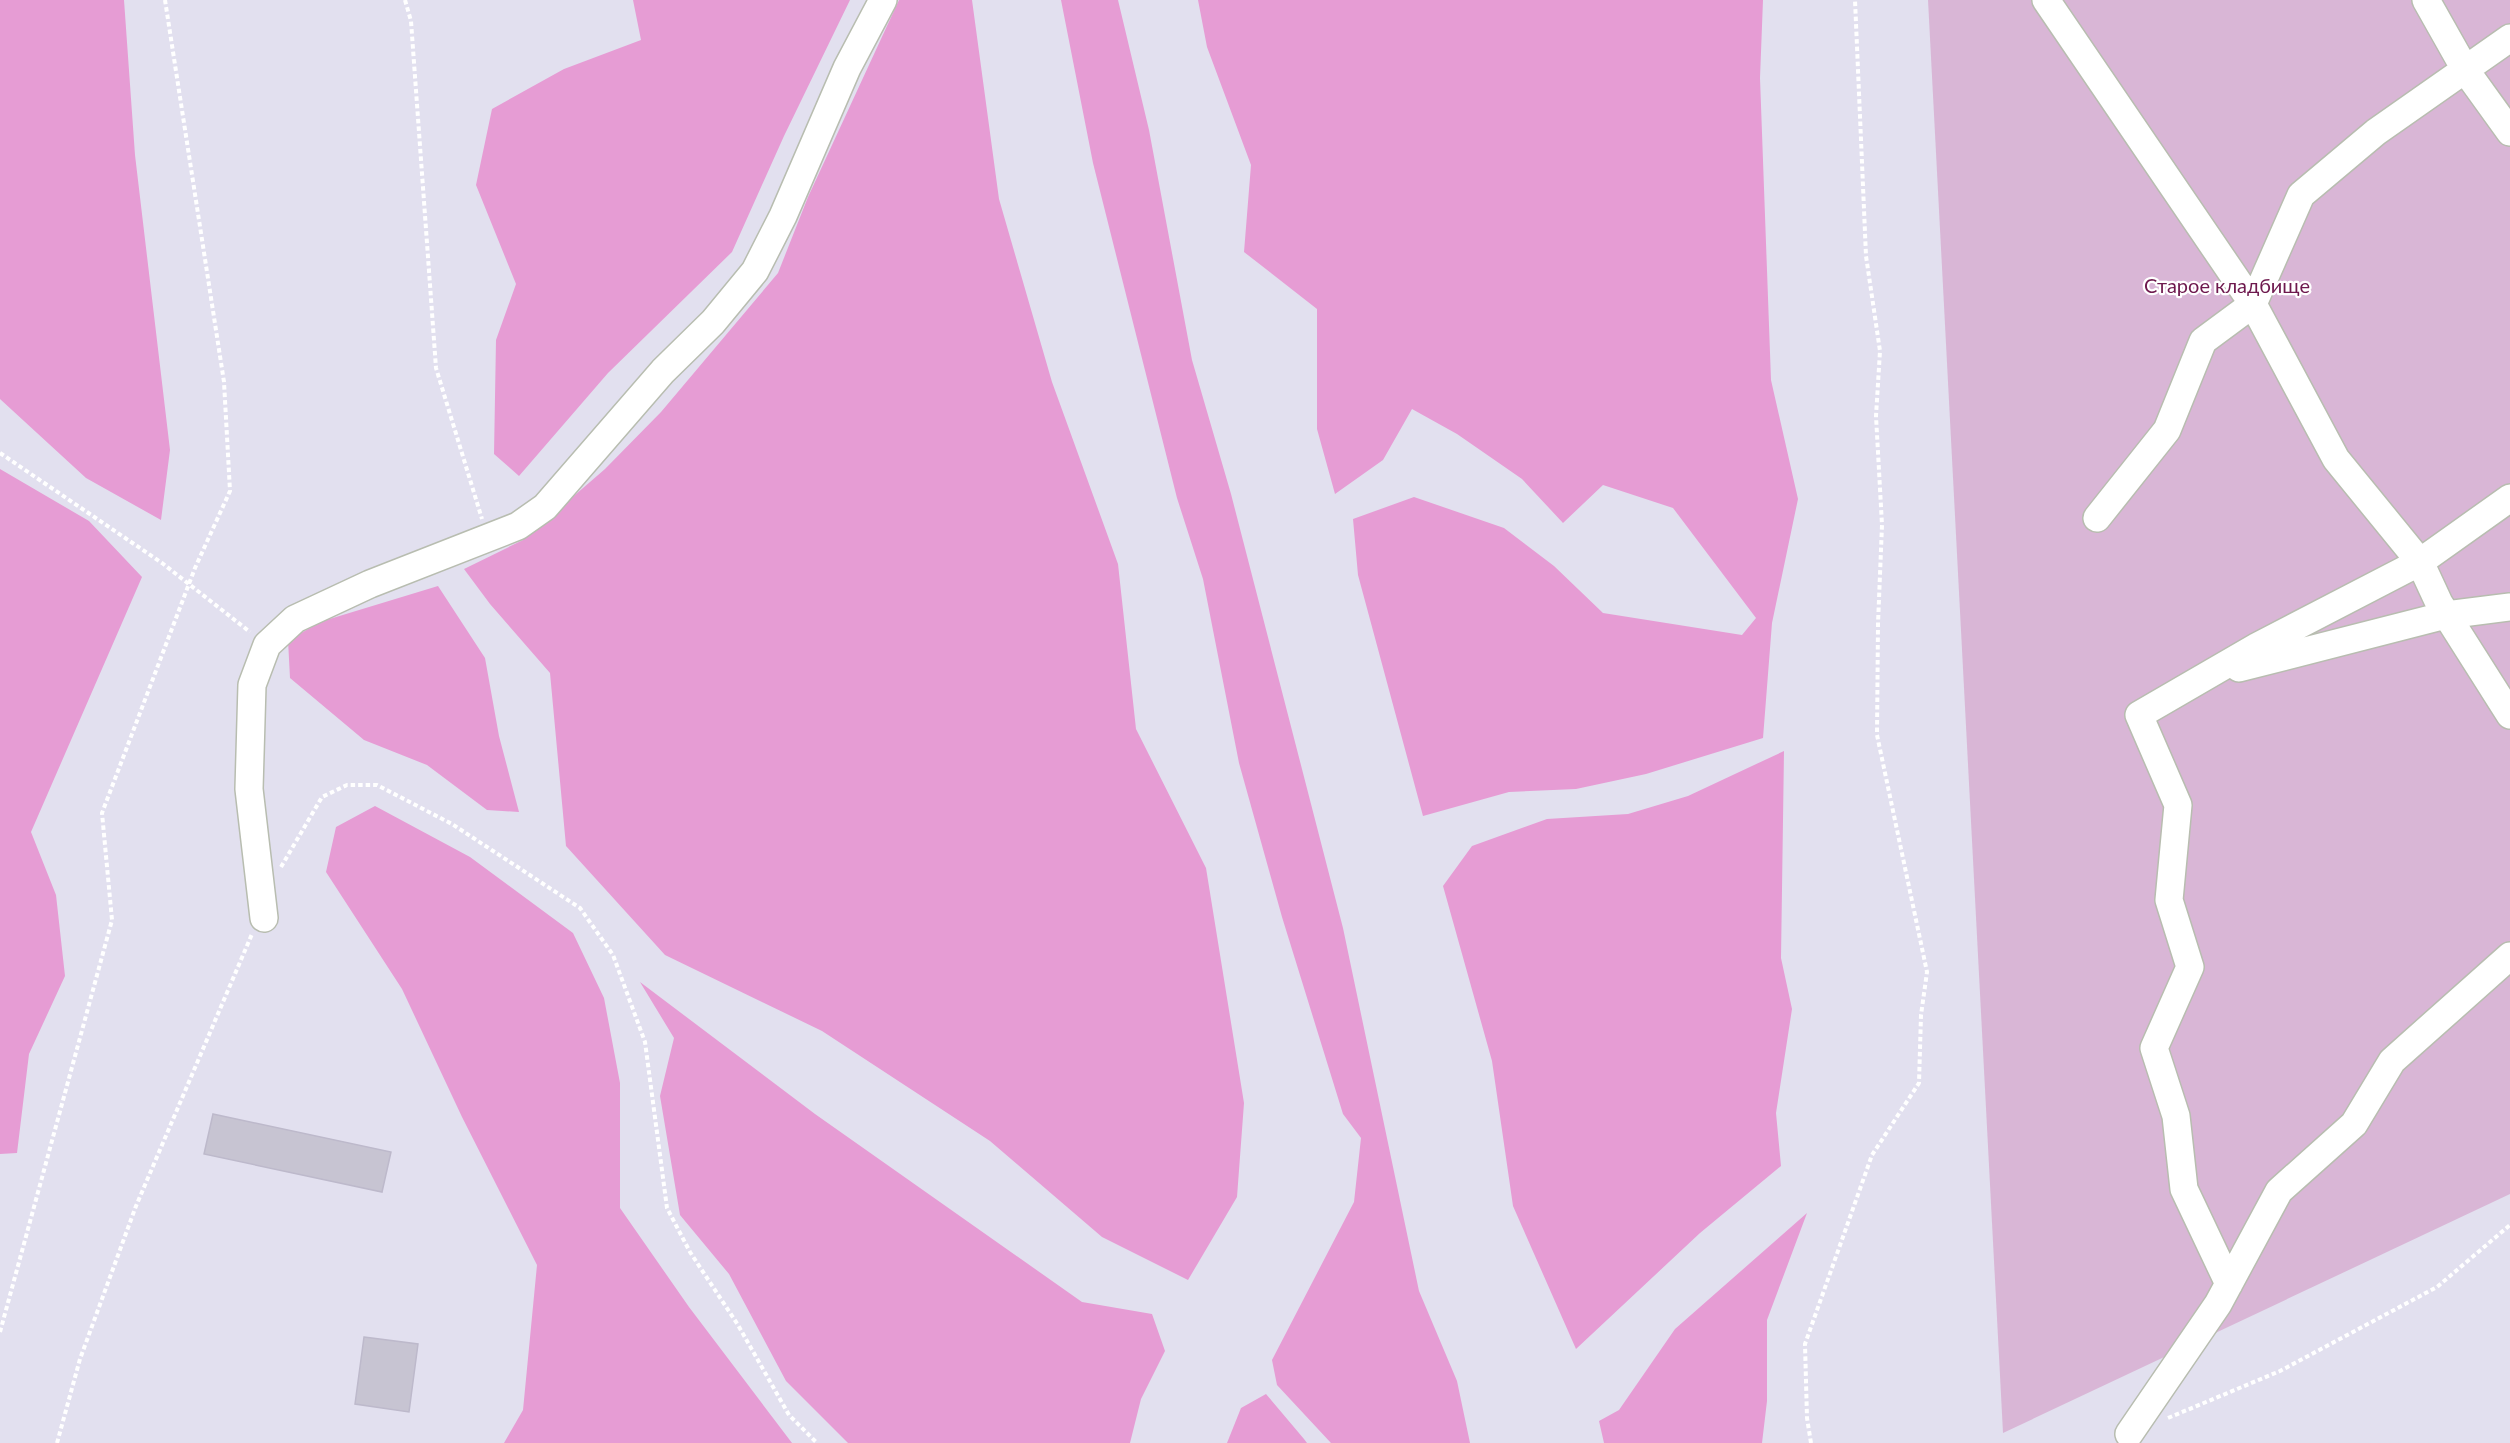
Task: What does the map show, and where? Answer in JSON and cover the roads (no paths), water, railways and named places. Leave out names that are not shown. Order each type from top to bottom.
[{"type":"lane","points":[[264,918],[249,789],[252,685],[267,645],[295,619],[370,584],[518,526],[545,507],[663,371],[713,322],[755,270],[783,216],[847,68],[883,0]]},
{"type":"lane","points":[[2046,0],[2253,304],[2336,459],[2420,562],[2446,615],[2510,715]]},
{"type":"lane","points":[[2426,0],[2466,71],[2510,132]]},
{"type":"lane","points":[[2097,518],[2167,430],[2203,341],[2253,304],[2301,195],[2376,132],[2510,38]]},
{"type":"lane","points":[[2229,1284],[2184,1189],[2176,1116],[2154,1048],[2190,967],[2169,900],[2178,805],[2139,715],[2214,674],[2258,646],[2420,562],[2510,498]]},
{"type":"lane","points":[[2214,674],[2446,615],[2510,607]]},
{"type":"lane","points":[[2129,1434],[2218,1304],[2279,1191],[2354,1124],[2392,1061],[2510,956]]},
{"type":"park label","name":"Старое кладбище","points":[[2227,285]]}]
